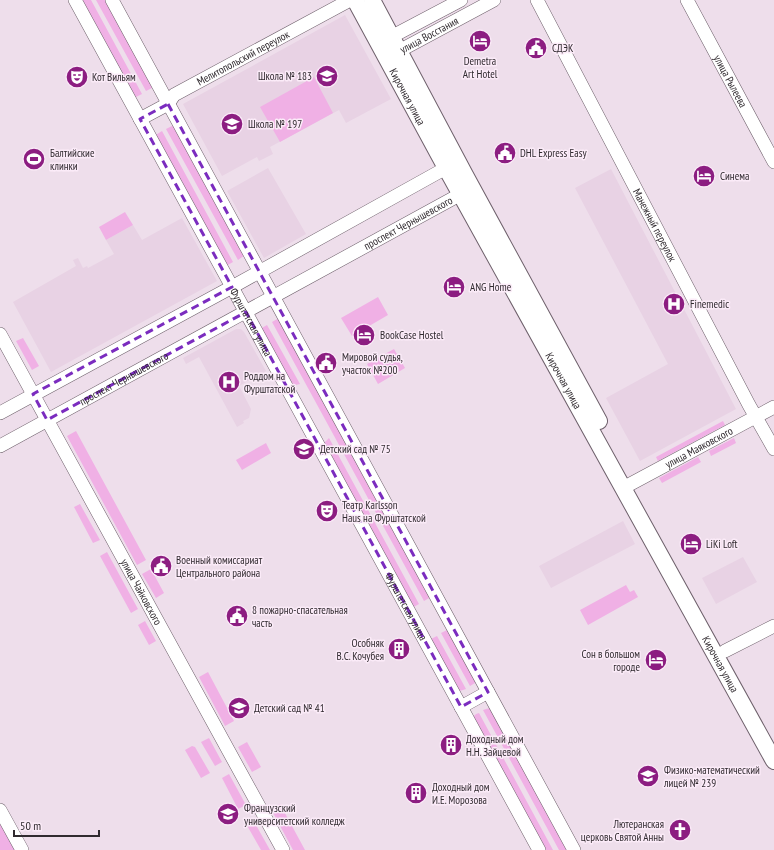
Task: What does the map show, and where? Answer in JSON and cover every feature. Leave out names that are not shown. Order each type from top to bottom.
[{"type":"main road","name":"Кирочная улица","points":[[355,0],[446,168],[725,651],[774,742]]},
{"type":"main road","name":"Кирочная улица","points":[[372,0],[774,761]]},
{"type":"street","name":"Фурштатская улица","points":[[75,0],[539,850]]},
{"type":"street","points":[[112,0],[574,850]]},
{"type":"street","name":"Мелитопольский переулок","points":[[140,119],[168,104],[174,95],[350,0]]},
{"type":"street","name":"улица Восстания","points":[[395,44],[461,0]]},
{"type":"street","name":"улица Восстания","points":[[382,51],[494,0]]},
{"type":"street","name":"Манежный переулок","points":[[537,0],[749,405],[774,449]]},
{"type":"street","name":"улица Рылеева","points":[[688,0],[774,162]]},
{"type":"street","points":[[0,412],[232,287],[446,168],[465,175]]},
{"type":"street","name":"проспект Чернышевского","points":[[0,446],[461,194],[465,175]]},
{"type":"street","name":"улица Чайковского","points":[[0,334],[283,850]]},
{"type":"street","name":"улица Маяковского","points":[[628,485],[774,407]]},
{"type":"street","points":[[725,651],[774,626]]},
{"type":"street","points":[[461,707],[488,692]]},
{"type":"street","points":[[0,810],[22,850]]},
{"type":"highlighted area","points":[[168,104],[488,692],[461,707],[246,312],[47,420],[33,394],[232,287],[140,119]]},
{"type":"shaded area","points":[[80,0],[91,0],[142,94],[134,98]]},
{"type":"shaded area","points":[[96,0],[106,0],[154,87],[146,91]]},
{"type":"shaded area","points":[[345,15],[391,99],[346,123],[339,110],[270,147],[273,154],[259,161],[257,157],[222,176],[183,104]]},
{"type":"shaded area","points":[[314,77],[333,113],[280,142],[260,107]]},
{"type":"shaded area","points":[[174,125],[245,255],[238,260],[166,129]]},
{"type":"shaded area","points":[[162,131],[233,262],[226,266],[154,136]]},
{"type":"shaded area","points":[[268,168],[306,234],[264,258],[227,191]]},
{"type":"shaded area","points":[[611,169],[736,409],[640,461],[606,398],[668,364],[575,188]]},
{"type":"shaded area","points":[[125,212],[133,225],[106,240],[99,227]]},
{"type":"shaded area","points":[[182,218],[217,281],[51,372],[13,302],[76,266],[73,260],[78,258],[83,268],[87,266],[88,268],[114,254],[106,240],[133,225],[142,240]]},
{"type":"shaded area","points":[[378,297],[388,315],[352,336],[341,318]]},
{"type":"shaded area","points":[[279,318],[431,597],[424,601],[272,322]]},
{"type":"shaded area","points":[[267,325],[300,384],[291,386],[260,329]]},
{"type":"shaded area","name":"Роддом на Фурштатской","points":[[236,329],[241,329],[244,332],[266,371],[239,386],[251,409],[249,418],[237,427],[199,357],[186,364],[183,358]]},
{"type":"shaded area","points":[[23,338],[39,366],[32,370],[16,341]]},
{"type":"shaded area","points":[[394,349],[405,368],[378,384],[367,364]]},
{"type":"shaded area","points":[[723,421],[725,425],[658,461],[656,457]]},
{"type":"shaded area","points":[[76,431],[146,560],[137,565],[67,436]]},
{"type":"shaded area","points":[[329,438],[419,604],[412,608],[323,444]]},
{"type":"shaded area","points":[[734,438],[736,443],[711,456],[709,451]]},
{"type":"shaded area","points":[[266,443],[271,453],[242,470],[236,460]]},
{"type":"shaded area","points":[[698,457],[701,462],[662,483],[659,478]]},
{"type":"shaded area","points":[[80,504],[100,540],[93,543],[74,507]]},
{"type":"shaded area","points":[[623,521],[635,544],[551,588],[539,566]]},
{"type":"shaded area","points":[[107,552],[138,609],[131,613],[100,556]]},
{"type":"shaded area","points":[[743,557],[757,582],[716,604],[702,578]]},
{"type":"shaded area","points":[[151,569],[164,593],[156,598],[142,574]]},
{"type":"shaded area","points":[[626,585],[630,592],[634,590],[638,597],[588,625],[580,610]]},
{"type":"shaded area","points":[[145,621],[156,641],[149,645],[138,625]]},
{"type":"shaded area","points":[[449,629],[476,682],[470,686],[441,633]]},
{"type":"shaded area","points":[[437,636],[466,689],[459,691],[429,640]]},
{"type":"shaded area","points":[[208,672],[234,721],[225,726],[199,677]]},
{"type":"shaded area","points":[[490,708],[569,850],[559,850],[483,710]]},
{"type":"shaded area","points":[[479,713],[553,850],[544,850],[473,717]]},
{"type":"shaded area","points":[[209,738],[222,762],[215,766],[201,742]]},
{"type":"shaded area","points":[[247,742],[261,767],[252,772],[238,747]]},
{"type":"shaded area","points":[[192,746],[195,747],[210,773],[201,778],[185,750]]},
{"type":"shaded area","points":[[229,774],[246,805],[238,809],[222,778]]},
{"type":"shaded area","points":[[280,804],[305,850],[293,850],[271,809]]},
{"type":"shaded area","points":[[252,818],[270,850],[261,850],[245,822]]},
{"type":"shaded area","points":[[0,821],[16,850],[0,850]]},
{"type":"place","name":"Demetra Art Hotel","points":[[480,41]]},
{"type":"place","name":"СДЭК","points":[[536,48]]},
{"type":"place","name":"Школа № 183","points":[[327,76]]},
{"type":"place","name":"Кот Вильям","points":[[77,77]]},
{"type":"place","name":"Школа № 197","points":[[232,124]]},
{"type":"place","name":"DHL Express Easy","points":[[505,153]]},
{"type":"place","name":"Балтийские клинки","points":[[34,159]]},
{"type":"place","name":"Синема","points":[[704,176]]},
{"type":"place","name":"ANG Home","points":[[454,287]]},
{"type":"place","name":"Finemedic","points":[[674,304]]},
{"type":"place","name":"BookCase Hostel","points":[[364,335]]},
{"type":"place","name":"Мировой судья, участок №200","points":[[326,363]]},
{"type":"place","name":"Роддом на Фурштатской","points":[[229,382]]},
{"type":"place","name":"Детский сад № 75","points":[[304,449]]},
{"type":"place","name":"Театр Karlsson Haus на Фурштатской","points":[[327,511]]},
{"type":"place","name":"LiKi Loft","points":[[691,544]]},
{"type":"place","name":"Военный комиссариат Центрального района","points":[[161,566]]},
{"type":"place","name":"8 пожарно-спасательная часть","points":[[237,616]]},
{"type":"place","name":"Особняк В.С. Кочубея","points":[[399,649]]},
{"type":"place","name":"Сон в большом городе","points":[[656,660]]},
{"type":"place","name":"Детский сад № 41","points":[[239,708]]},
{"type":"place","name":"Доходный дом Н.Н. Зайцевой","points":[[451,745]]},
{"type":"place","name":"Физико-математический лицей № 239","points":[[648,776]]},
{"type":"place","name":"Доходный дом И.Е. Морозова","points":[[416,793]]},
{"type":"place","name":"Французский университетский колледж","points":[[228,814]]},
{"type":"place","name":"Лютеранская церковь Святой Анны","points":[[680,830]]}]
